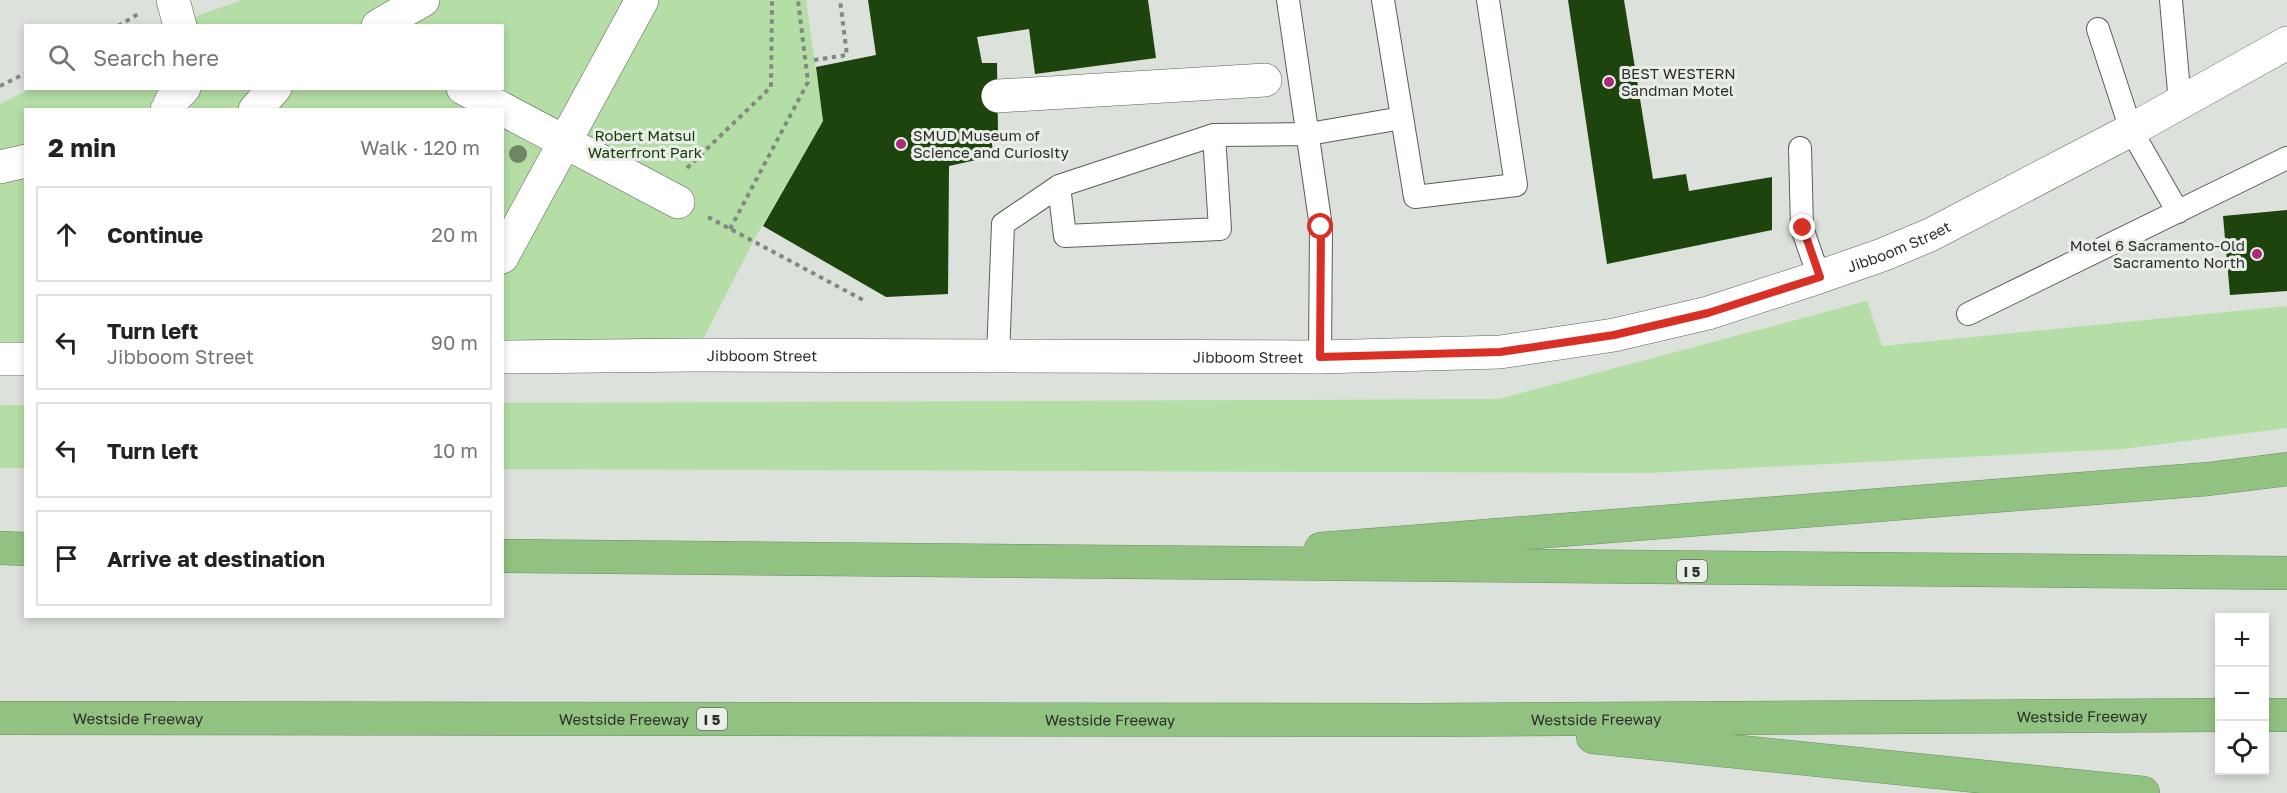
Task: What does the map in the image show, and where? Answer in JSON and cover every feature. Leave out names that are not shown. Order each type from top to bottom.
[{"type":"highway","points":[[1098,566],[2196,480],[2287,469]]},
{"type":"highway","points":[[0,548],[24,549]]},
{"type":"highway","name":"I 5","points":[[504,556],[1098,566],[1897,573],[2287,573]]},
{"type":"highway","name":"Westside Freeway","points":[[0,718],[1424,720],[2215,715]]},
{"type":"highway","points":[[2269,715],[2287,715]]},
{"type":"highway","points":[[1424,720],[2143,793]]},
{"type":"street","points":[[173,0],[179,24]]},
{"type":"street","points":[[381,24],[423,0]]},
{"type":"street","points":[[504,253],[642,0]]},
{"type":"street","name":"Jibboom Street","points":[[504,357],[695,355],[1320,357],[1500,352],[1614,335],[1708,313],[1820,277],[1930,235],[2131,130],[2287,43]]},
{"type":"street","points":[[998,96],[1265,80]]},
{"type":"street","points":[[168,108],[182,90]]},
{"type":"street","points":[[239,90],[254,108]]},
{"type":"street","points":[[257,108],[272,90]]},
{"type":"street","points":[[468,90],[502,108]]},
{"type":"street","points":[[504,109],[681,204]]},
{"type":"street","points":[[0,166],[24,161]]},
{"type":"street","points":[[0,359],[24,359]]},
{"type":"lane","points":[[1288,0],[1321,227],[1320,357]]},
{"type":"lane","points":[[1383,0],[1415,197],[1516,185],[1488,0]]},
{"type":"lane","points":[[2171,0],[2180,103]]},
{"type":"lane","points":[[2097,29],[2131,130],[2178,212]]},
{"type":"lane","points":[[998,357],[1003,224],[1059,186],[1214,135],[1309,134],[1402,118]]},
{"type":"lane","points":[[1059,186],[1065,236],[1220,229],[1214,135]]},
{"type":"lane","points":[[1800,148],[1803,228],[1820,277]]},
{"type":"lane","points":[[1968,314],[2287,158]]},
{"type":"path","points":[[772,0],[771,87],[681,204],[863,300]]},
{"type":"path","points":[[730,229],[808,82],[798,0]]},
{"type":"path","points":[[814,60],[847,55],[840,0]]},
{"type":"path","points":[[0,86],[24,74]]},
{"type":"green space","name":"Robert Matsui Waterfront Park","points":[[242,0],[806,0],[823,121],[755,238],[695,355],[504,356],[504,108],[24,108],[24,357],[0,357],[0,104],[28,90],[504,90],[504,24],[174,24]]},
{"type":"green space","points":[[1867,301],[1882,346],[2287,306],[2287,428],[2123,449],[1647,473],[504,469],[504,403],[1499,399]]},
{"type":"green space","points":[[0,405],[24,405],[24,468],[0,468]]},
{"type":"building","name":"SMUD Museum of Science and Curiosity","points":[[868,0],[1148,0],[1156,58],[1035,74],[1029,29],[977,37],[982,63],[997,63],[998,132],[990,133],[994,156],[949,166],[948,294],[886,297],[763,226],[823,121],[816,67],[876,55]]},
{"type":"building","name":"BEST WESTERN Sandman Motel","points":[[1568,0],[1624,0],[1653,179],[1686,174],[1689,191],[1772,177],[1772,230],[1607,264]]},
{"type":"building","name":"Motel 6 Sacramento-Old Sacramento North","points":[[2287,210],[2287,291],[2230,295],[2223,216]]},
{"type":"place","name":"BEST WESTERN Sandman Motel","points":[[1609,82]]},
{"type":"place","name":"SMUD Museum of Science and Curiosity","points":[[901,144]]},
{"type":"place","name":"Motel 6 Sacramento-Old Sacramento North","points":[[2257,254]]},
{"type":"route","points":[[1321,227],[1320,357],[1500,352],[1614,335],[1708,313],[1820,277],[1803,228]]}]
